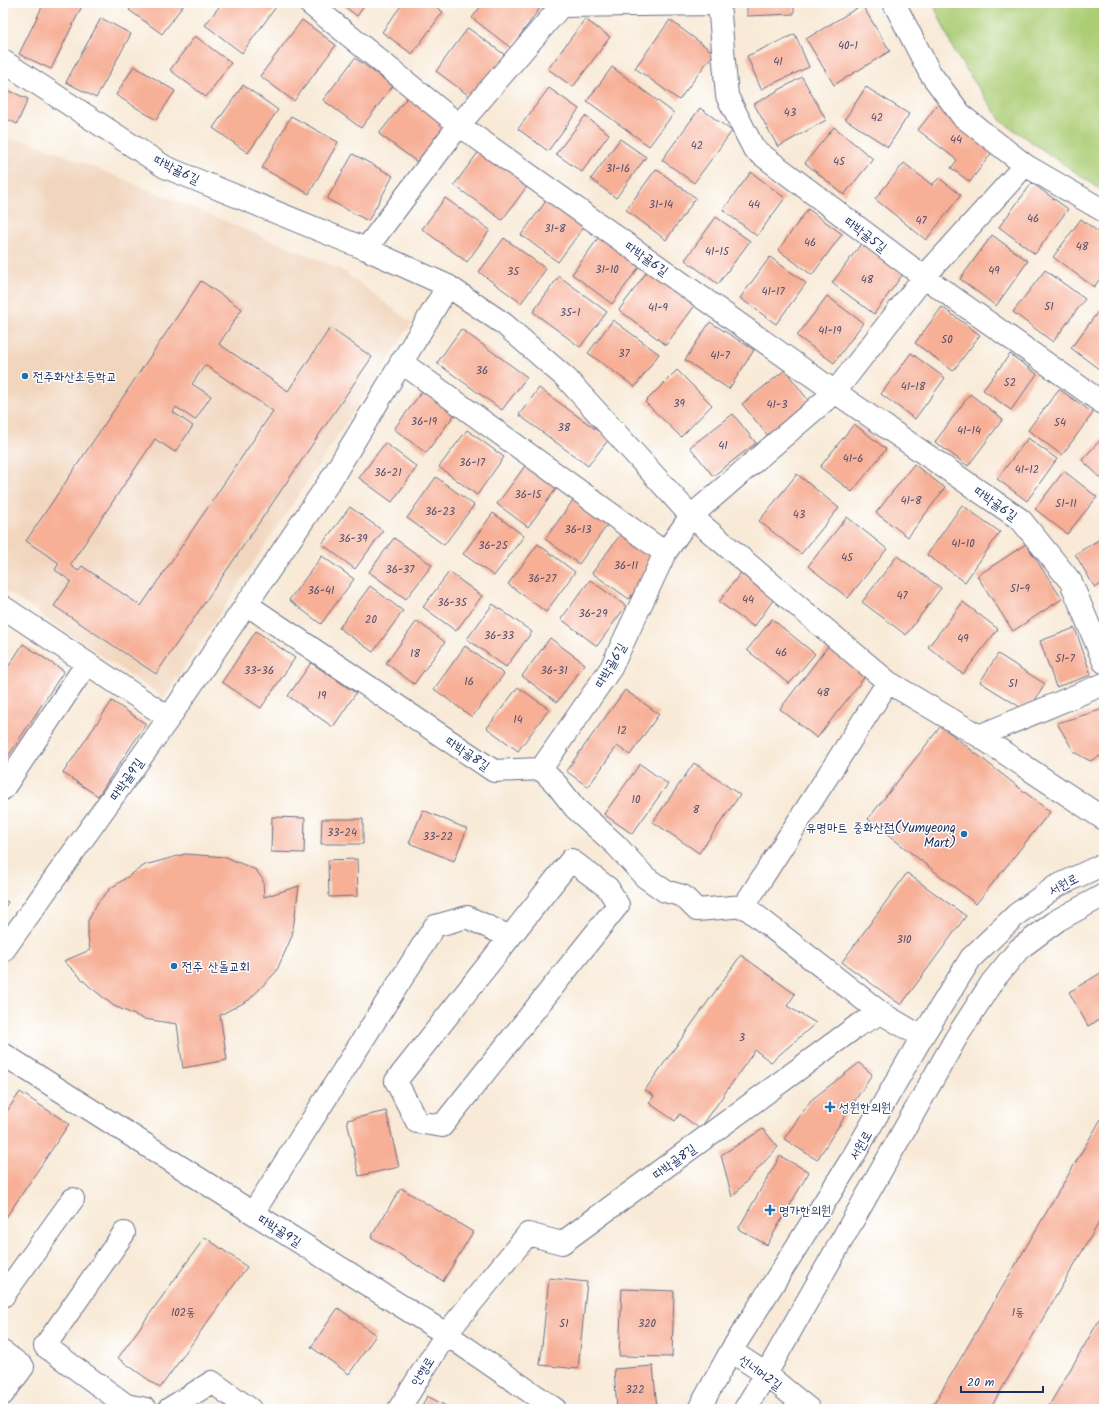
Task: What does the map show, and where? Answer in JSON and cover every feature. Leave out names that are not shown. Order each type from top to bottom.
[{"type":"street","name":"따박골6길","points":[[309,3],[459,125],[834,392],[1021,520],[1071,582],[1104,662]]},
{"type":"street","points":[[894,3],[930,73],[962,116],[1025,165],[1104,211]]},
{"type":"street","points":[[366,249],[459,125],[559,4]]},
{"type":"street","name":"따박골5길","points":[[559,4],[719,4],[727,96],[754,149],[924,277],[1104,404]]},
{"type":"street","name":"따박골6길","points":[[3,61],[165,167],[366,249],[448,286],[504,324],[567,379],[691,516],[888,682],[979,736],[1104,820]]},
{"type":"street","name":"따박골6길","points":[[541,769],[611,668],[665,553],[691,516],[834,392],[924,277],[1025,165]]},
{"type":"street","name":"따박골9길","points":[[3,951],[169,718],[330,481],[448,286]]},
{"type":"street","points":[[401,362],[665,553]]},
{"type":"street","name":"따박골8길","points":[[246,604],[494,771],[541,769]]},
{"type":"street","points":[[3,607],[169,718]]},
{"type":"street","points":[[3,789],[87,663]]},
{"type":"street","points":[[744,906],[888,682]]},
{"type":"street","points":[[979,736],[1104,684]]},
{"type":"street","points":[[541,769],[557,785],[575,808],[616,845],[645,877],[665,890],[683,896],[697,910],[744,906],[882,1013],[922,1037]]},
{"type":"street","points":[[571,860],[608,888],[618,905],[442,1126],[417,1122],[396,1081],[510,937],[571,860]]},
{"type":"street","name":"서원로","points":[[699,1409],[731,1351],[851,1160],[922,1037],[971,958],[1011,919],[1055,887],[1104,864]]},
{"type":"street","points":[[745,1409],[956,1038],[992,982],[1019,949],[1058,920],[1104,895]]},
{"type":"street","points":[[253,1213],[435,926],[467,917],[510,937]]},
{"type":"street","name":"따박골8길","points":[[446,1334],[528,1234],[562,1243],[857,1026],[882,1013]]},
{"type":"street","name":"따박골9길","points":[[3,1054],[446,1334],[555,1409]]},
{"type":"street","points":[[3,1296],[73,1199]]},
{"type":"street","points":[[124,1233],[45,1346],[132,1408]]},
{"type":"street","name":"안행로","points":[[398,1409],[446,1334]]},
{"type":"street","name":"선너머2길","points":[[731,1351],[766,1374],[809,1409]]},
{"type":"street","points":[[3,1352],[23,1367],[3,1394]]},
{"type":"street","points":[[169,1409],[212,1382],[250,1409]]},
{"type":"shaded area","points":[[3,140],[30,141],[339,268],[412,323],[164,698],[3,589]]},
{"type":"green space","points":[[933,3],[1104,3],[1104,192],[1001,121],[955,53]]},
{"type":"building","points":[[44,3],[83,4],[51,69],[19,54]]},
{"type":"building","points":[[135,3],[185,3],[162,34],[129,10]]},
{"type":"building","points":[[222,3],[271,3],[276,7],[242,53],[205,25]]},
{"type":"building","points":[[340,3],[366,3],[357,16]]},
{"type":"building","points":[[403,3],[431,3],[443,12],[412,54],[382,32]]},
{"type":"building","points":[[483,3],[534,3],[540,8],[511,48],[472,18]]},
{"type":"building","points":[[747,3],[794,3],[794,14],[747,16]]},
{"type":"building","points":[[862,5],[890,51],[834,85],[806,39]]},
{"type":"building","points":[[101,18],[131,34],[96,98],[66,82]]},
{"type":"building","points":[[585,19],[610,37],[573,87],[548,69]]},
{"type":"building","points":[[302,20],[336,45],[294,101],[260,76]]},
{"type":"building","points":[[670,20],[714,53],[679,100],[635,68]]},
{"type":"building","points":[[468,28],[505,55],[472,98],[436,71]]},
{"type":"building","points":[[795,34],[809,67],[761,89],[747,56]]},
{"type":"building","points":[[195,36],[231,63],[206,97],[170,70]]},
{"type":"building","points":[[355,58],[393,86],[361,128],[323,100]]},
{"type":"building","points":[[134,66],[175,91],[156,120],[116,95]]},
{"type":"building","points":[[612,67],[674,113],[649,146],[587,101]]},
{"type":"building","points":[[802,77],[826,120],[778,147],[754,104]]},
{"type":"building","points":[[243,85],[278,110],[248,153],[213,128]]},
{"type":"building","points":[[866,87],[909,114],[888,147],[845,119]]},
{"type":"building","points":[[3,88],[28,99],[17,124],[3,117]]},
{"type":"building","points":[[549,88],[579,109],[548,151],[518,129]]},
{"type":"building","points":[[409,95],[449,125],[420,164],[379,134]]},
{"type":"building","points":[[938,104],[995,148],[970,182],[951,168],[957,160],[918,130]]},
{"type":"building","points":[[700,108],[732,131],[694,183],[662,160]]},
{"type":"building","points":[[291,116],[338,142],[309,194],[262,168]]},
{"type":"building","points":[[585,116],[609,134],[582,172],[556,154]]},
{"type":"building","points":[[834,127],[873,159],[844,195],[805,163]]},
{"type":"building","points":[[620,139],[646,157],[616,198],[591,179]]},
{"type":"building","points":[[483,146],[531,181],[502,220],[454,185]]},
{"type":"building","points":[[353,154],[393,176],[368,221],[327,199]]},
{"type":"building","points":[[904,163],[932,185],[939,178],[961,195],[926,240],[875,199]]},
{"type":"building","points":[[656,169],[696,198],[666,240],[626,210]]},
{"type":"building","points":[[751,172],[785,198],[757,236],[723,210]]},
{"type":"building","points":[[1032,183],[1068,209],[1035,254],[999,227]]},
{"type":"building","points":[[552,193],[589,220],[558,262],[521,235]]},
{"type":"building","points":[[445,198],[490,230],[467,262],[422,229]]},
{"type":"building","points":[[808,209],[842,234],[812,275],[778,250]]},
{"type":"building","points":[[716,217],[750,241],[718,284],[685,260]]},
{"type":"building","points":[[1081,219],[1104,236],[1104,273],[1094,287],[1053,257]]},
{"type":"building","points":[[602,233],[642,263],[612,304],[572,274]]},
{"type":"building","points":[[992,235],[1028,261],[996,306],[960,279]]},
{"type":"building","points":[[504,238],[546,269],[521,303],[479,272]]},
{"type":"building","points":[[861,244],[903,274],[874,314],[832,283]]},
{"type":"building","points":[[770,257],[806,283],[776,324],[740,298]]},
{"type":"building","points":[[649,269],[696,304],[666,345],[619,310]]},
{"type":"building","points":[[1045,270],[1085,299],[1053,342],[1013,312]]},
{"type":"building","points":[[559,276],[607,312],[580,347],[533,312]]},
{"type":"building","points":[[201,281],[242,309],[219,344],[288,391],[330,328],[372,357],[156,674],[54,606],[71,581],[55,570],[59,563],[26,541]],"holes":[[[205,365],[273,411],[141,606],[82,566],[78,571],[70,565],[155,439],[175,452],[193,426],[173,412],[176,407],[195,420],[211,396],[192,384]]]},
{"type":"building","points":[[827,296],[863,323],[834,363],[797,336]]},
{"type":"building","points":[[942,307],[980,335],[953,371],[915,343]]},
{"type":"building","points":[[1100,309],[1104,312],[1104,373],[1071,348]]},
{"type":"building","points":[[613,320],[659,354],[635,387],[588,353]]},
{"type":"building","points":[[710,322],[754,350],[729,389],[685,360]]},
{"type":"building","points":[[461,329],[527,377],[502,410],[437,363]]},
{"type":"building","points":[[911,353],[945,378],[915,419],[881,394]]},
{"type":"building","points":[[1010,354],[1037,374],[1011,410],[983,390]]},
{"type":"building","points":[[677,370],[712,405],[681,437],[645,402]]},
{"type":"building","points":[[785,370],[811,404],[769,437],[742,404]]},
{"type":"building","points":[[539,388],[609,439],[588,466],[519,415]]},
{"type":"building","points":[[1059,389],[1093,413],[1062,455],[1028,430]]},
{"type":"building","points":[[423,390],[455,414],[426,453],[394,429]]},
{"type":"building","points":[[970,394],[1003,419],[968,466],[935,442]]},
{"type":"building","points":[[733,414],[756,443],[713,476],[690,447]]},
{"type":"building","points":[[854,424],[886,449],[852,492],[820,467]]},
{"type":"building","points":[[467,430],[504,457],[477,495],[439,467]]},
{"type":"building","points":[[1104,436],[1104,481],[1082,460]]},
{"type":"building","points":[[1028,438],[1057,459],[1027,501],[997,479]]},
{"type":"building","points":[[385,443],[417,467],[392,502],[359,478]]},
{"type":"building","points":[[528,462],[559,485],[528,527],[497,504]]},
{"type":"building","points":[[914,464],[945,488],[908,537],[876,513]]},
{"type":"building","points":[[1064,471],[1097,497],[1067,534],[1035,509]]},
{"type":"building","points":[[797,474],[839,508],[801,554],[759,521]]},
{"type":"building","points":[[436,477],[474,505],[444,545],[407,518]]},
{"type":"building","points":[[577,495],[611,520],[579,564],[545,539]]},
{"type":"building","points":[[962,505],[1000,532],[965,582],[927,555]]},
{"type":"building","points":[[350,507],[383,531],[355,569],[322,544]]},
{"type":"building","points":[[493,513],[524,536],[494,576],[463,554]]},
{"type":"building","points":[[847,517],[887,549],[848,598],[808,566]]},
{"type":"building","points":[[623,531],[660,557],[629,599],[592,573]]},
{"type":"building","points":[[1104,537],[1104,582],[1095,588],[1075,554]]},
{"type":"building","points":[[394,538],[432,565],[406,599],[369,572]]},
{"type":"building","points":[[538,544],[575,572],[546,612],[508,584]]},
{"type":"building","points":[[1026,544],[1062,599],[1013,631],[977,576]]},
{"type":"building","points":[[322,556],[354,579],[321,624],[289,600]]},
{"type":"building","points":[[897,556],[941,588],[906,635],[862,602]]},
{"type":"building","points":[[742,571],[776,596],[754,627],[719,602]]},
{"type":"building","points":[[449,572],[482,596],[456,631],[423,607]]},
{"type":"building","points":[[590,580],[626,606],[597,646],[561,619]]},
{"type":"building","points":[[370,586],[403,611],[373,652],[339,628]]},
{"type":"building","points":[[963,602],[998,629],[963,674],[928,647]]},
{"type":"building","points":[[493,604],[532,632],[506,667],[467,639]]},
{"type":"building","points":[[772,619],[815,654],[789,684],[747,650]]},
{"type":"building","points":[[417,621],[445,642],[414,684],[386,663]]},
{"type":"building","points":[[1075,628],[1091,675],[1056,687],[1040,641]]},
{"type":"building","points":[[256,631],[295,658],[261,708],[222,682]]},
{"type":"building","points":[[550,638],[585,664],[557,702],[522,676]]},
{"type":"building","points":[[23,644],[64,671],[3,764],[3,675]]},
{"type":"building","points":[[829,645],[867,674],[817,738],[780,709]]},
{"type":"building","points":[[465,646],[504,674],[472,717],[434,689]]},
{"type":"building","points":[[998,654],[1045,684],[1028,712],[980,682]]},
{"type":"building","points":[[311,663],[356,693],[333,727],[288,696]]},
{"type":"building","points":[[518,687],[549,709],[518,751],[487,728]]},
{"type":"building","points":[[625,690],[659,714],[630,755],[617,746],[588,787],[566,771]]},
{"type":"building","points":[[112,701],[146,724],[98,796],[63,773]]},
{"type":"building","points":[[1104,709],[1104,754],[1090,761],[1074,752],[1057,723]]},
{"type":"building","points":[[941,726],[1050,812],[976,904],[868,819]]},
{"type":"building","points":[[694,763],[740,795],[699,853],[653,822]]},
{"type":"building","points":[[640,764],[668,784],[632,834],[604,814]]},
{"type":"building","points":[[423,810],[467,829],[454,861],[409,843]]},
{"type":"building","points":[[272,817],[305,818],[304,853],[271,852]]},
{"type":"building","points":[[322,819],[363,819],[363,844],[321,844]]},
{"type":"building","name":"전주 산돌교회","points":[[185,854],[226,857],[256,870],[263,880],[264,897],[299,886],[292,936],[276,972],[249,1000],[220,1015],[227,1060],[183,1068],[177,1024],[144,1019],[114,1006],[89,986],[64,961],[90,950],[88,921],[98,902],[111,888],[145,865]]},
{"type":"building","points":[[357,859],[358,896],[329,897],[328,860]]},
{"type":"building","points":[[907,873],[966,916],[901,1005],[842,962]]},
{"type":"building","points":[[3,899],[8,902],[3,910]]},
{"type":"building","points":[[741,955],[795,994],[787,1006],[816,1023],[771,1062],[755,1050],[700,1129],[680,1114],[675,1121],[649,1103],[654,1096],[645,1090]]},
{"type":"building","points":[[1104,971],[1104,1017],[1088,1026],[1069,992]]},
{"type":"building","points":[[859,1063],[872,1074],[817,1160],[784,1139],[811,1100]]},
{"type":"building","points":[[20,1092],[69,1124],[3,1222],[3,1117]]},
{"type":"building","points":[[386,1111],[399,1167],[359,1176],[347,1120]]},
{"type":"building","points":[[1104,1114],[1104,1214],[990,1409],[931,1409]]},
{"type":"building","points":[[763,1129],[778,1147],[732,1197],[721,1155]]},
{"type":"building","points":[[780,1156],[809,1172],[767,1245],[738,1229]]},
{"type":"building","points":[[401,1188],[473,1232],[443,1281],[371,1237]]},
{"type":"building","points":[[205,1237],[247,1267],[160,1388],[118,1358]]},
{"type":"building","points":[[549,1278],[587,1282],[578,1369],[540,1365]]},
{"type":"building","points":[[622,1289],[674,1291],[672,1357],[619,1356]]},
{"type":"building","points":[[338,1308],[376,1335],[349,1374],[311,1347]]},
{"type":"building","points":[[1104,1312],[1104,1409],[1047,1409]]},
{"type":"building","points":[[653,1366],[657,1409],[617,1409],[614,1369]]},
{"type":"building","points":[[427,1396],[452,1409],[421,1409]]},
{"type":"place","name":"전주화산초등학교","points":[[25,376]]},
{"type":"place","name":"유명마트 중화산점(Yumyeong Mart)","points":[[964,834]]},
{"type":"place","name":"전주 산돌교회","points":[[174,966]]},
{"type":"place","name":"성원한의원","points":[[830,1107]]},
{"type":"place","name":"명가한의원","points":[[770,1210]]}]
